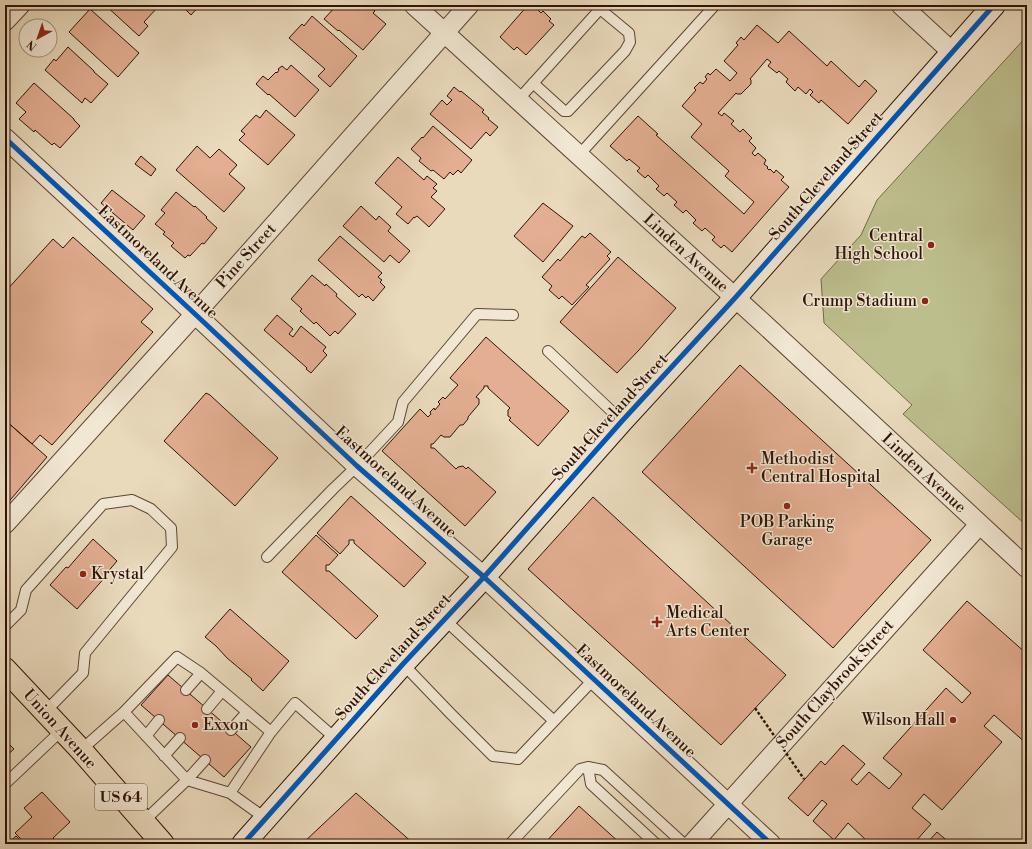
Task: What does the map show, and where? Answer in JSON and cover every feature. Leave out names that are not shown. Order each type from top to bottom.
[{"type":"main road","name":"South Cleveland Street","points":[[243,844],[403,664],[484,577],[622,421],[735,298],[994,5]]},
{"type":"main road","name":"Union Avenue","points":[[10,677],[81,750],[162,844]]},
{"type":"street","name":"Linden Avenue","points":[[414,5],[735,298],[1027,568]]},
{"type":"street","name":"Pine Street","points":[[5,524],[195,314],[469,5]]},
{"type":"street","points":[[901,5],[952,52]]},
{"type":"street","name":"Eastmoreland Avenue","points":[[5,138],[357,466],[484,577],[771,844]]},
{"type":"street","name":"South Claybrook Street","points":[[692,844],[979,525]]},
{"type":"lane","points":[[579,155],[714,5]]},
{"type":"lane","points":[[518,100],[533,83],[600,10],[630,33],[630,42],[625,51],[568,111],[564,111],[533,83]]},
{"type":"lane","points":[[267,557],[357,466],[398,422],[403,402],[477,314],[513,315]]},
{"type":"lane","points":[[548,351],[622,421]]},
{"type":"lane","points":[[5,626],[21,610],[26,590],[103,504],[132,500],[151,508],[171,528],[172,548],[85,653],[83,673],[45,712]]},
{"type":"lane","points":[[444,620],[554,721]]},
{"type":"lane","points":[[81,750],[124,712],[177,657],[201,673],[271,732]]},
{"type":"lane","points":[[403,664],[493,756],[518,759],[594,679]]},
{"type":"lane","points":[[186,690],[201,673]]},
{"type":"lane","points":[[207,709],[222,691]]},
{"type":"lane","points":[[230,793],[271,732],[295,704],[336,739]]},
{"type":"lane","points":[[124,712],[187,780],[230,793],[265,818]]},
{"type":"lane","points":[[231,730],[247,712]]},
{"type":"lane","points":[[146,736],[159,720]]},
{"type":"lane","points":[[5,784],[62,730]]},
{"type":"lane","points":[[164,756],[180,738]]},
{"type":"lane","points":[[143,822],[187,780],[204,760]]},
{"type":"lane","points":[[588,767],[591,784],[656,844]]},
{"type":"lane","points":[[510,844],[580,769],[588,767],[603,770],[684,844]]},
{"type":"path","points":[[755,708],[804,779]]},
{"type":"green space","name":"Crump Stadium","points":[[1027,36],[1027,526],[903,414],[912,405],[824,323],[821,279],[861,235],[877,200]]},
{"type":"building","points":[[105,5],[153,5],[157,8],[144,22],[148,26],[139,36]]},
{"type":"building","points":[[181,5],[200,5],[191,15],[181,7]]},
{"type":"building","points":[[337,5],[368,5],[375,11],[373,13],[386,24],[363,50],[324,19]]},
{"type":"building","points":[[528,5],[533,5],[541,13],[543,11],[551,19],[549,21],[554,25],[526,55],[517,47],[514,50],[500,37]]},
{"type":"building","points":[[90,9],[139,53],[118,77],[69,32]]},
{"type":"building","points":[[312,16],[357,56],[330,87],[318,76],[325,69],[289,38],[302,24],[304,26]]},
{"type":"building","points":[[757,25],[778,43],[789,31],[827,66],[831,61],[859,87],[865,80],[877,91],[848,124],[821,100],[819,103],[810,95],[813,92],[810,89],[806,94],[798,87],[795,91],[786,82],[788,79],[779,71],[777,73],[768,66],[771,62],[767,59],[750,79],[751,84],[741,94],[736,93],[718,113],[722,116],[724,113],[734,121],[731,124],[740,132],[743,129],[752,138],[749,141],[756,148],[752,153],[755,156],[758,153],[766,160],[764,164],[768,167],[767,168],[774,173],[776,170],[784,177],[781,180],[789,187],[732,252],[724,245],[721,248],[712,240],[715,237],[705,228],[702,231],[693,223],[696,220],[686,210],[683,213],[674,205],[677,202],[667,193],[664,196],[656,189],[659,186],[648,175],[645,178],[637,171],[640,168],[629,159],[627,161],[610,146],[638,116],[658,134],[656,135],[744,214],[754,202],[725,176],[729,171],[691,137],[702,124],[682,106],[696,90],[694,88],[700,82],[703,84],[707,79],[705,77],[708,73],[710,75],[716,69],[730,81],[737,73],[724,61],[738,45],[736,43],[741,37],[744,40]]},
{"type":"building","points":[[68,47],[108,84],[91,103],[85,98],[82,103],[45,70],[54,59],[56,61]]},
{"type":"building","points":[[291,65],[319,90],[295,117],[256,84],[263,76],[268,80],[276,72],[277,73],[279,70],[278,69],[282,66],[287,70]]},
{"type":"building","points":[[34,83],[80,126],[60,148],[54,143],[52,145],[35,130],[34,132],[19,119],[26,112],[16,103]]},
{"type":"building","points":[[454,87],[484,110],[482,112],[498,127],[490,136],[486,132],[471,149],[430,114],[442,100],[447,105],[452,100],[447,96]]},
{"type":"building","points":[[266,110],[295,135],[268,165],[239,140],[245,134],[241,131],[256,115],[260,118]]},
{"type":"building","points":[[433,126],[472,160],[461,173],[458,170],[453,175],[450,172],[444,179],[419,161],[421,158],[411,149]]},
{"type":"building","points":[[197,146],[210,158],[219,149],[237,165],[229,174],[245,188],[224,212],[176,170]]},
{"type":"building","points":[[141,156],[156,169],[151,176],[135,164]]},
{"type":"building","points":[[398,157],[424,180],[427,176],[437,184],[433,188],[437,191],[431,197],[445,209],[429,227],[417,216],[414,217],[408,224],[396,214],[402,207],[375,183]]},
{"type":"building","points":[[112,190],[145,216],[133,230],[101,203]]},
{"type":"building","points":[[176,192],[194,207],[195,206],[217,228],[204,244],[202,243],[190,256],[188,255],[185,258],[171,246],[174,243],[163,234],[165,232],[155,224],[165,213],[161,210]]},
{"type":"building","points":[[543,203],[573,226],[543,262],[514,236]]},
{"type":"building","points":[[361,206],[376,220],[379,216],[391,227],[388,231],[410,251],[399,263],[390,255],[384,262],[343,226]]},
{"type":"building","points":[[590,233],[611,252],[607,256],[610,259],[586,285],[589,287],[572,305],[562,296],[559,299],[549,290],[552,286],[542,277],[558,259],[560,261],[582,236],[585,238]]},
{"type":"building","points":[[340,236],[382,273],[378,277],[382,280],[380,282],[385,287],[373,301],[368,296],[366,298],[362,294],[359,297],[318,260]]},
{"type":"building","points":[[73,237],[153,309],[141,322],[153,332],[52,445],[40,435],[32,444],[5,420],[5,292],[53,239],[63,248]]},
{"type":"building","points":[[618,257],[676,308],[617,373],[560,322]]},
{"type":"building","points":[[312,275],[325,286],[326,284],[337,294],[336,296],[356,314],[338,334],[335,331],[330,336],[316,322],[314,324],[300,311],[302,309],[291,299]]},
{"type":"building","points":[[277,315],[293,329],[289,334],[293,337],[301,326],[326,347],[323,351],[327,355],[311,373],[264,330]]},
{"type":"building","points":[[486,337],[569,411],[538,446],[509,420],[511,418],[508,416],[508,410],[510,408],[488,388],[488,386],[484,386],[476,397],[479,399],[479,404],[463,425],[460,425],[450,437],[444,437],[441,435],[433,444],[431,444],[431,448],[434,448],[456,469],[463,466],[466,469],[468,467],[496,492],[465,526],[382,451],[420,409],[428,417],[431,414],[430,412],[434,408],[435,410],[440,404],[438,402],[443,397],[445,399],[458,385],[450,378]]},
{"type":"building","name":"POB Parking Garage","points":[[740,365],[931,540],[833,648],[642,472]]},
{"type":"building","points":[[206,393],[278,458],[235,506],[164,441]]},
{"type":"building","points":[[5,420],[47,457],[5,506]]},
{"type":"building","points":[[351,496],[426,563],[404,587],[354,543],[354,540],[349,540],[349,544],[340,554],[317,533]]},
{"type":"building","name":"Medical Arts Center","points":[[593,497],[786,675],[721,745],[528,569]]},
{"type":"building","points":[[316,535],[338,555],[329,565],[326,565],[326,571],[329,571],[378,616],[356,639],[282,572]]},
{"type":"building","name":"Krystal","points":[[93,539],[117,561],[106,574],[107,575],[77,609],[50,585],[66,567],[68,568]]},
{"type":"building","name":"Wilson Hall","points":[[967,601],[1027,654],[1027,744],[994,715],[984,726],[1002,742],[942,810],[924,794],[912,808],[931,824],[916,841],[920,844],[864,844],[867,841],[848,823],[834,840],[813,821],[827,804],[822,800],[808,816],[788,798],[821,761],[825,765],[843,745],[865,764],[851,780],[857,785],[869,772],[889,789],[902,774],[883,758],[946,688],[962,703],[971,693],[923,650]]},
{"type":"building","points":[[230,609],[289,661],[263,691],[251,680],[252,679],[205,637]]},
{"type":"building","name":"Exxon","points":[[168,675],[251,747],[224,777],[141,705]]},
{"type":"building","points":[[5,740],[14,749],[5,757]]},
{"type":"building","points":[[42,792],[70,822],[53,838],[55,840],[51,844],[26,844],[15,833],[32,817],[24,808]]},
{"type":"building","points":[[356,793],[414,844],[302,844]]},
{"type":"building","points":[[579,806],[621,844],[544,844]]},
{"type":"building","points":[[937,832],[951,844],[926,844]]},
{"type":"building","points":[[16,836],[24,844],[7,844]]},
{"type":"cycle path","points":[[243,844],[403,664],[484,577],[622,421],[735,298],[994,5]]},
{"type":"cycle path","points":[[5,138],[357,466],[484,577],[771,844]]},
{"type":"place","name":"Central High School","points":[[931,245]]},
{"type":"place","name":"Crump Stadium","points":[[925,301]]},
{"type":"place","name":"Methodist Central Hospital","points":[[752,468]]},
{"type":"place","name":"POB Parking Garage","points":[[787,506]]},
{"type":"place","name":"Krystal","points":[[83,574]]},
{"type":"place","name":"Medical Arts Center","points":[[657,622]]},
{"type":"place","name":"Wilson Hall","points":[[953,720]]},
{"type":"place","name":"Exxon","points":[[195,725]]}]
